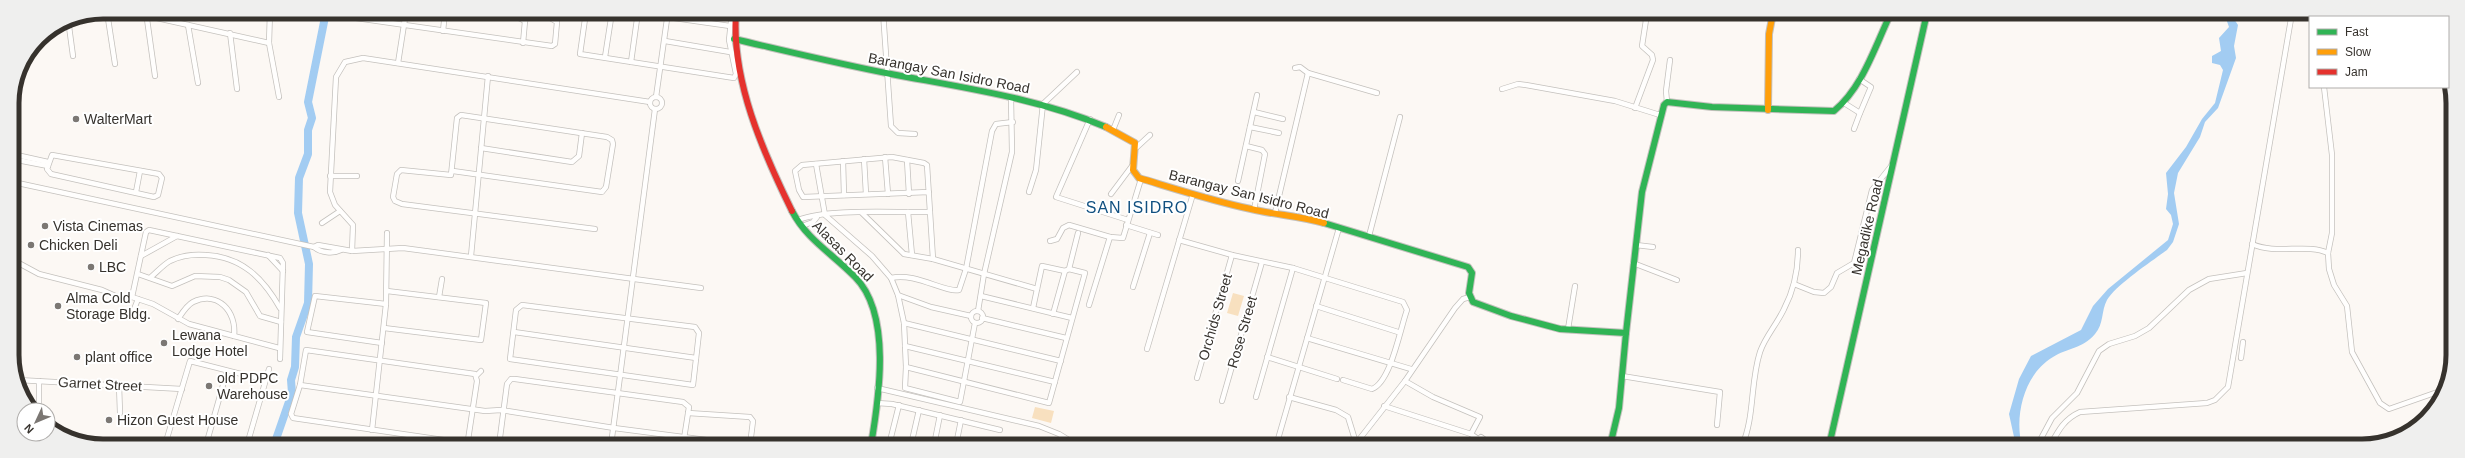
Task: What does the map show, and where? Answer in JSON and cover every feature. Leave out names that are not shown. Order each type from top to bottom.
[{"type":"street","points":[[108,19],[115,64]]},
{"type":"street","points":[[148,19],[155,76]]},
{"type":"street","points":[[166,19],[269,42]]},
{"type":"street","points":[[270,19],[269,42],[279,97]]},
{"type":"street","points":[[367,19],[550,46],[554,44],[557,22],[552,19]]},
{"type":"street","points":[[398,63],[405,19]]},
{"type":"street","points":[[443,31],[444,19]]},
{"type":"street","points":[[521,19],[525,21],[523,43]]},
{"type":"street","points":[[585,19],[580,54],[734,78],[736,74],[730,52],[731,19]]},
{"type":"street","points":[[605,57],[611,19]]},
{"type":"street","points":[[631,62],[637,19]]},
{"type":"street","points":[[656,97],[668,19]]},
{"type":"street","points":[[691,19],[730,26]]},
{"type":"street","name":"Alasas Road","points":[[735,19],[734,39],[764,150],[800,223],[811,239],[861,283],[869,294],[879,335],[877,403],[872,439]]},
{"type":"street","points":[[884,19],[891,126],[898,133],[916,134]]},
{"type":"street","points":[[1635,108],[1653,60],[1652,55],[1642,46],[1646,20],[1645,19]]},
{"type":"street","points":[[1768,110],[1769,34],[1772,19]]},
{"type":"street","points":[[1667,102],[1712,107],[1768,110],[1830,112],[1838,109],[1844,103],[1859,79],[1888,19]]},
{"type":"street","name":"Megadike Road","points":[[1831,439],[1926,19]]},
{"type":"street","points":[[2054,439],[2058,430],[2066,421],[2080,412],[2207,403],[2223,394],[2228,387],[2291,19]]},
{"type":"street","points":[[188,25],[198,83]]},
{"type":"street","points":[[69,26],[73,56]]},
{"type":"street","points":[[230,33],[237,90]]},
{"type":"street","name":"Barangay San Isidro Road","points":[[734,39],[888,73],[1043,104],[1090,119],[1135,142],[1137,147]]},
{"type":"street","points":[[665,41],[730,52]]},
{"type":"street","points":[[352,251],[353,224],[340,211],[331,196],[330,176],[335,86],[339,70],[344,62],[354,58],[363,58],[650,102],[655,109],[612,439]]},
{"type":"street","points":[[1612,439],[1619,408],[1633,264],[1642,192],[1660,114],[1667,102],[1666,91],[1670,60]]},
{"type":"street","points":[[1295,68],[1300,67],[1308,73],[1377,93]]},
{"type":"street","points":[[1029,192],[1036,170],[1043,104],[1077,72]]},
{"type":"street","points":[[1275,213],[1308,73]]},
{"type":"street","points":[[472,256],[483,118],[488,76]]},
{"type":"street","points":[[1854,129],[1871,87],[1859,79]]},
{"type":"street","points":[[1502,89],[1518,84],[1526,85],[1615,101],[1660,114]]},
{"type":"street","points":[[2324,88],[2332,155],[2332,233],[2328,254],[2331,277],[2347,306],[2352,352],[2373,386],[2380,403],[2389,409],[2437,392]]},
{"type":"street","points":[[1238,181],[1257,95]]},
{"type":"street","points":[[650,102],[652,98],[656,97]]},
{"type":"street","points":[[655,109],[661,105],[661,100],[656,97]]},
{"type":"street","points":[[1011,98],[1013,122],[1012,152],[984,274],[978,311],[982,318],[1066,338]]},
{"type":"street","points":[[1844,103],[1860,113]]},
{"type":"street","points":[[1254,112],[1283,118]]},
{"type":"street","points":[[453,171],[602,192],[606,187],[613,142],[608,137],[461,115],[458,117],[452,175],[447,176],[400,170],[397,174],[393,199],[402,204],[595,229]]},
{"type":"street","points":[[1113,130],[1119,115]]},
{"type":"street","points":[[1369,236],[1400,117]]},
{"type":"street","points":[[1090,119],[1056,197],[1158,236]]},
{"type":"street","points":[[891,278],[898,277],[918,279],[956,290],[960,287],[966,269],[992,131],[996,124],[1013,122]]},
{"type":"street","points":[[1250,127],[1279,133]]},
{"type":"street","points":[[481,148],[572,162],[579,156],[582,133]]},
{"type":"street","points":[[1111,194],[1132,166],[1137,147],[1150,135]]},
{"type":"street","points":[[1246,146],[1262,150],[1265,154],[1254,210]]},
{"type":"street","points":[[52,155],[55,155],[159,174],[162,178],[157,196],[51,174],[48,164],[52,155]]},
{"type":"street","points":[[19,156],[48,164]]},
{"type":"street","points":[[929,192],[909,194],[866,194],[803,197],[795,175],[797,168],[816,164],[885,157],[926,164],[929,192],[933,259]]},
{"type":"street","points":[[885,157],[888,194]]},
{"type":"street","points":[[864,159],[866,194]]},
{"type":"street","points":[[19,160],[48,164]]},
{"type":"street","points":[[907,160],[909,194]]},
{"type":"street","points":[[842,161],[844,195]]},
{"type":"street","points":[[816,164],[825,215],[872,256],[891,278],[898,295],[904,323],[906,367],[905,388],[960,402],[975,323],[971,316],[931,307],[898,295]]},
{"type":"street","points":[[1794,284],[1814,292],[1824,293],[1831,287],[1837,273],[1854,263],[1872,190],[1893,165]]},
{"type":"street","points":[[1050,241],[1057,239],[1062,228],[1069,224],[1110,237],[1123,238],[1141,179],[1133,173],[1132,166]]},
{"type":"street","points":[[136,192],[140,171]]},
{"type":"street","points":[[330,176],[357,176]]},
{"type":"street","name":"Barangay San Isidro Road","points":[[1141,179],[1254,210],[1300,216],[1468,267],[1472,273],[1469,288],[1470,298]]},
{"type":"street","points":[[19,184],[311,247],[328,252],[336,253],[342,250],[352,251],[403,248],[472,256],[701,288]]},
{"type":"street","points":[[1146,349],[1193,194]]},
{"type":"street","points":[[322,223],[340,211]]},
{"type":"street","points":[[908,212],[912,256]]},
{"type":"street","points":[[800,223],[810,216],[817,217],[825,215],[862,213],[930,212]]},
{"type":"street","points":[[862,213],[901,252],[912,256],[933,259],[1037,289]]},
{"type":"street","points":[[1278,439],[1339,228]]},
{"type":"street","points":[[132,297],[141,256],[149,230],[268,255],[282,261],[283,271],[279,348],[280,359]]},
{"type":"street","points":[[372,430],[387,291],[387,233]]},
{"type":"street","points":[[1053,314],[1078,233]]},
{"type":"street","points":[[1133,287],[1150,233]]},
{"type":"street","points":[[141,256],[177,236]]},
{"type":"street","points":[[1089,305],[1110,237]]},
{"type":"street","points":[[1180,240],[1232,256],[1293,268],[1403,302],[1406,310],[1398,332],[1391,362],[1380,385],[1372,389],[1343,380]]},
{"type":"street","points":[[2252,244],[2269,249],[2320,251],[2328,254]]},
{"type":"street","points":[[1636,245],[1653,247]]},
{"type":"street","points":[[222,256],[225,246]]},
{"type":"street","points":[[1745,439],[1748,430],[1755,371],[1760,351],[1784,310],[1794,284],[1798,250]]},
{"type":"street","points":[[151,277],[169,262],[186,256],[222,256],[248,267],[264,283],[280,308]]},
{"type":"street","name":"Orchids Street","points":[[1198,378],[1232,256]]},
{"type":"street","name":"Rose Street","points":[[1222,401],[1262,262]]},
{"type":"street","points":[[19,263],[39,274],[102,290],[120,298],[132,297],[153,304],[189,324],[279,348]]},
{"type":"street","points":[[1633,264],[1677,280]]},
{"type":"street","points":[[906,367],[1049,403],[1066,338],[1086,273],[1042,266],[1033,308]]},
{"type":"street","points":[[1256,397],[1293,268]]},
{"type":"street","points":[[2041,439],[2052,418],[2077,393],[2099,352],[2109,344],[2136,336],[2149,328],[2189,290],[2209,279],[2247,273]]},
{"type":"street","points":[[138,274],[151,277],[172,286],[195,276],[220,277],[229,280],[246,292],[260,316],[280,322]]},
{"type":"street","points":[[439,297],[442,279]]},
{"type":"street","points":[[1568,330],[1575,286]]},
{"type":"street","points":[[384,328],[481,340],[486,303],[387,291]]},
{"type":"street","points":[[382,343],[307,332],[315,296],[386,304]]},
{"type":"street","points":[[980,296],[1072,318]]},
{"type":"street","points":[[1359,439],[1405,380],[1411,369],[1463,299],[1470,298],[1477,305],[1545,326],[1568,330],[1626,333]]},
{"type":"street","points":[[132,317],[138,299]]},
{"type":"street","points":[[178,319],[192,302],[206,299],[216,300],[227,307],[233,315],[234,336]]},
{"type":"street","points":[[522,305],[628,320],[695,327],[699,333],[693,385],[510,359],[516,310],[522,305]]},
{"type":"street","points":[[1316,306],[1398,332]]},
{"type":"street","points":[[971,316],[974,311],[978,311]]},
{"type":"street","points":[[975,323],[980,322],[982,318]]},
{"type":"street","points":[[904,323],[1061,361]]},
{"type":"street","points":[[514,332],[696,358]]},
{"type":"street","points":[[1307,338],[1411,369]]},
{"type":"street","points":[[2241,358],[2243,342]]},
{"type":"street","points":[[905,346],[1055,382]]},
{"type":"street","points":[[436,439],[293,418],[291,414],[300,385],[306,350],[472,373],[476,376]]},
{"type":"street","points":[[1267,357],[1298,368],[1338,379]]},
{"type":"street","points":[[167,439],[190,361],[265,380]]},
{"type":"street","points":[[249,439],[269,369]]},
{"type":"street","points":[[208,439],[227,371]]},
{"type":"street","points":[[468,439],[476,376],[481,371]]},
{"type":"street","points":[[1622,376],[1720,392],[1717,425]]},
{"type":"street","points":[[500,439],[507,384],[511,379],[683,402],[689,407],[684,437]]},
{"type":"street","name":"Garnet Street","points":[[23,380],[182,389]]},
{"type":"street","points":[[1405,380],[1433,397],[1480,417],[1471,434]]},
{"type":"street","points":[[39,402],[40,381]]},
{"type":"street","points":[[119,385],[120,413]]},
{"type":"street","points":[[300,385],[473,409],[503,411],[700,439]]},
{"type":"street","points":[[877,388],[1039,426],[1059,434],[1066,439]]},
{"type":"street","points":[[1289,397],[1336,410],[1348,417],[1354,439]]},
{"type":"street","points":[[877,403],[899,405],[1000,430]]},
{"type":"street","points":[[890,439],[899,405]]},
{"type":"street","points":[[1384,406],[1471,434],[1478,439],[1481,437],[1484,439]]},
{"type":"street","points":[[912,439],[919,410]]},
{"type":"street","points":[[688,413],[750,417],[753,421],[751,439]]},
{"type":"street","points":[[935,439],[940,415]]},
{"type":"street","points":[[957,439],[961,420]]},
{"type":"shaded area","points":[[1233,293],[1244,296],[1238,316],[1227,313]]},
{"type":"shaded area","points":[[1035,407],[1054,411],[1051,423],[1032,418]]},
{"type":"water","points":[[2226,19],[2234,19],[2238,25],[2234,46],[2236,58],[2218,108],[2205,122],[2200,137],[2178,173],[2174,193],[2179,224],[2173,242],[2167,250],[2118,287],[2112,294],[2105,304],[2100,326],[2090,339],[2085,343],[2053,357],[2043,364],[2028,385],[2019,422],[2021,439],[2014,439],[2009,414],[2019,379],[2031,356],[2081,330],[2093,306],[2108,289],[2168,240],[2173,224],[2171,215],[2166,209],[2168,194],[2166,173],[2186,147],[2202,119],[2215,103],[2223,70],[2220,65],[2212,63],[2212,56],[2221,51],[2219,38],[2229,27]]},
{"type":"waterway","points":[[276,439],[292,393],[291,380],[295,367],[296,337],[308,303],[309,264],[298,213],[299,178],[308,154],[308,130],[312,118],[308,102],[325,19]]},
{"type":"traffic: fast","points":[[1626,333],[1642,192],[1664,105],[1667,102],[1712,107],[1834,111],[1844,101],[1861,78],[1888,19]]},
{"type":"traffic: fast","points":[[1831,439],[1926,19]]},
{"type":"traffic: fast","points":[[734,39],[852,66],[1027,101],[1054,108],[1106,127]]},
{"type":"traffic: fast","points":[[792,211],[813,239],[855,277],[867,293],[874,312],[880,357],[877,404],[872,439]]},
{"type":"traffic: fast","points":[[1324,223],[1468,267],[1472,273],[1469,293],[1473,302],[1511,316],[1560,329],[1626,333],[1619,408],[1612,439]]},
{"type":"traffic: slow","points":[[1768,110],[1769,34],[1772,19]]},
{"type":"traffic: slow","points":[[1106,127],[1135,143],[1133,170],[1139,178],[1237,206],[1324,223]]},
{"type":"traffic: jam","points":[[736,19],[736,38],[739,63],[751,115],[770,165],[792,211]]},
{"type":"place","name":"WalterMart","points":[[76,119]]},
{"type":"place","name":"Vista Cinemas","points":[[45,226]]},
{"type":"place","name":"Chicken Deli","points":[[31,245]]},
{"type":"place","name":"LBC","points":[[91,267]]},
{"type":"place","name":"Alma Cold Storage Bldg.","points":[[58,306]]},
{"type":"place","name":"Lewana Lodge Hotel","points":[[164,343]]},
{"type":"place","name":"plant office","points":[[77,357]]},
{"type":"place","name":"old PDPC Warehouse","points":[[209,386]]},
{"type":"place","name":"Hizon Guest House","points":[[109,420]]},
{"type":"district","name":"SAN ISIDRO","points":[[1137,207]]}]
